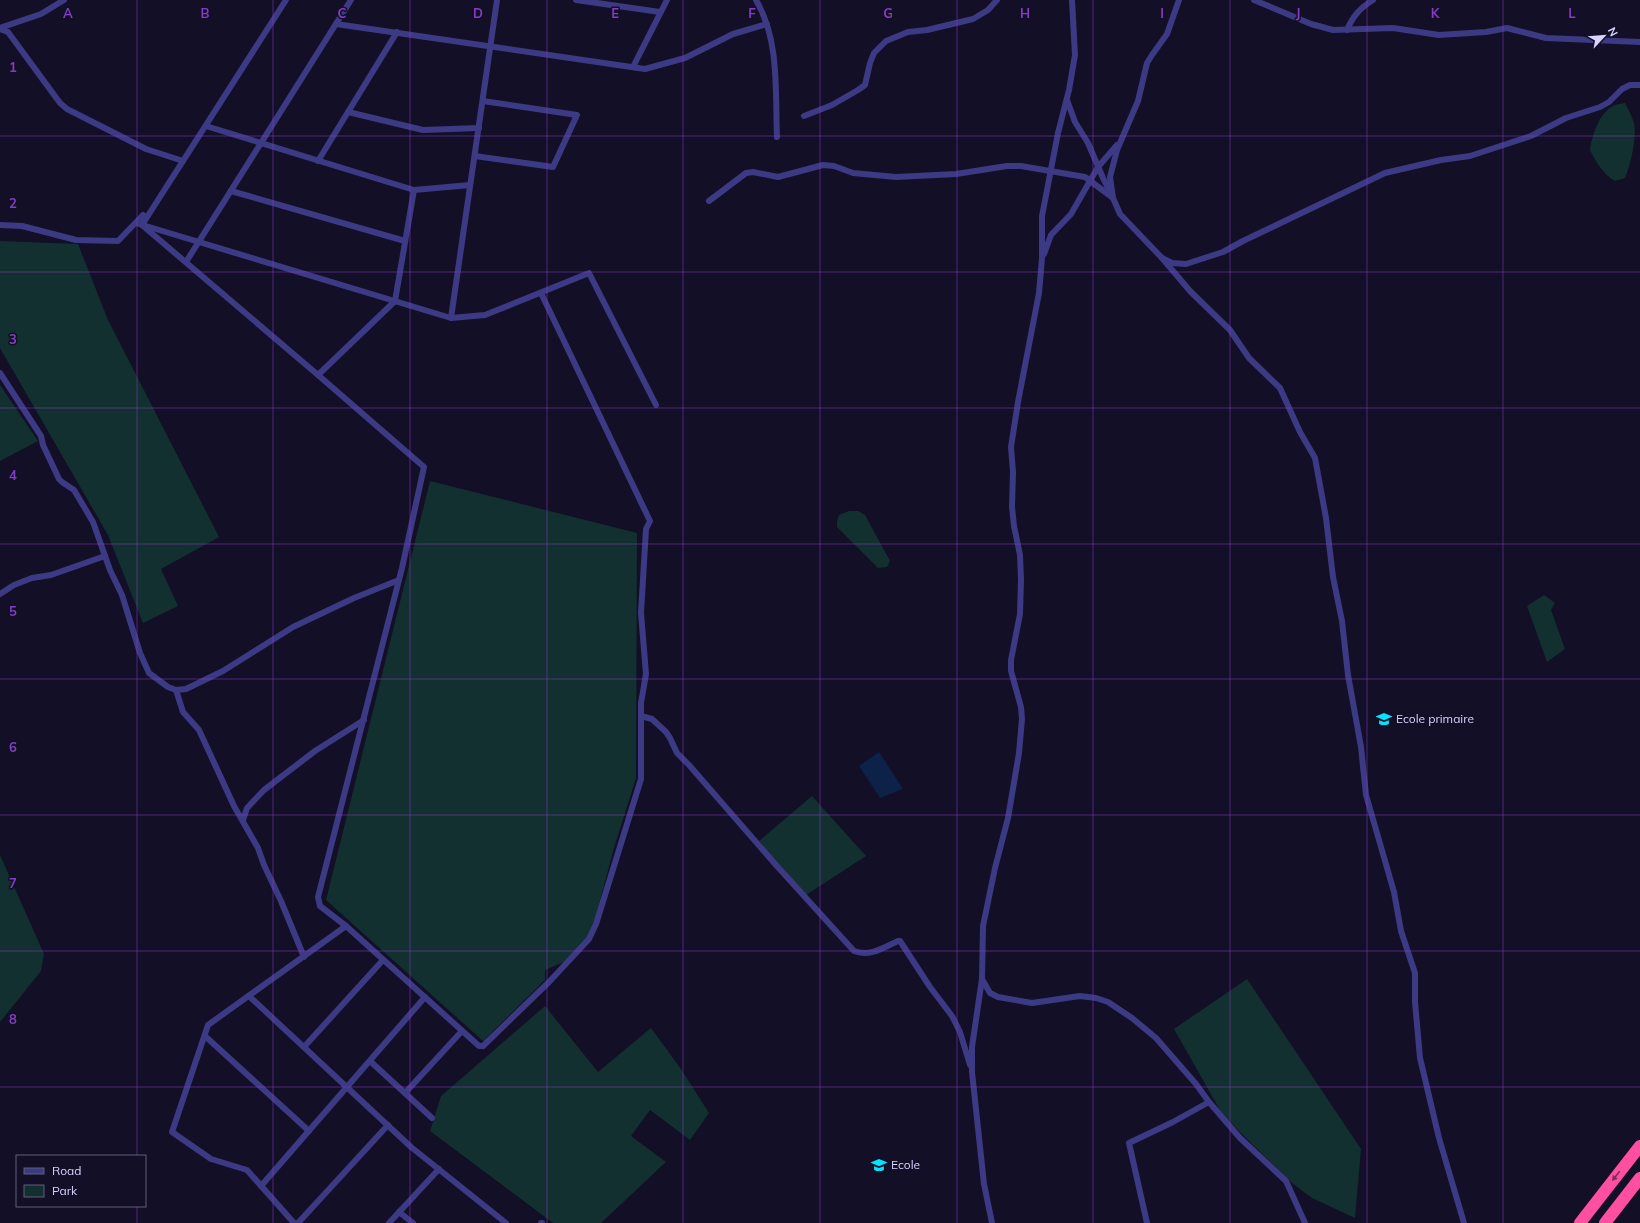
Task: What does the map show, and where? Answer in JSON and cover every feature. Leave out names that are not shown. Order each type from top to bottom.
[{"type":"highway","points":[[1580,1223],[1640,1146]]},
{"type":"highway","points":[[1604,1223],[1640,1178]]},
{"type":"street","points":[[0,28],[41,14],[64,0]]},
{"type":"street","points":[[0,225],[22,226],[76,240],[118,241],[139,224],[183,161],[286,0]]},
{"type":"street","points":[[186,262],[351,0]]},
{"type":"street","points":[[451,318],[497,0]]},
{"type":"street","points":[[576,0],[660,12]]},
{"type":"street","points":[[633,67],[667,0]]},
{"type":"street","points":[[756,0],[764,14],[774,52],[777,137]]},
{"type":"street","points":[[804,116],[832,105],[864,85],[874,53],[886,41],[908,32],[927,30],[973,19],[988,10],[997,0]]},
{"type":"street","points":[[992,1223],[984,1184],[972,1072],[972,1047],[982,979],[983,926],[995,868],[1008,818],[1019,753],[1022,719],[1021,707],[1012,671],[1011,660],[1020,614],[1021,580],[1020,555],[1012,507],[1013,472],[1011,446],[1039,293],[1042,258],[1042,216],[1075,55],[1072,0]]},
{"type":"street","points":[[1113,198],[1110,177],[1116,150],[1138,101],[1148,63],[1167,34],[1179,0]]},
{"type":"street","points":[[1254,0],[1311,24],[1333,30],[1393,28],[1439,35],[1472,33],[1507,28],[1546,38],[1640,42]]},
{"type":"street","points":[[1347,30],[1352,19],[1361,8],[1373,0]]},
{"type":"street","points":[[336,24],[646,69],[685,58],[732,34],[767,24]]},
{"type":"street","points":[[0,28],[8,32],[60,102],[67,109],[146,149],[183,161]]},
{"type":"street","points":[[318,160],[398,32]]},
{"type":"street","points":[[1162,258],[1172,263],[1186,264],[1224,252],[1265,230],[1386,173],[1442,160],[1470,156],[1531,136],[1566,118],[1600,107],[1609,102],[1622,89],[1630,85],[1640,85]]},
{"type":"street","points":[[1067,99],[1075,122],[1088,143],[1120,214],[1162,258],[1190,291],[1230,330],[1249,358],[1280,388],[1300,432],[1315,458],[1326,518],[1333,578],[1342,622],[1348,674],[1362,746],[1366,795],[1394,892],[1401,931],[1416,973],[1415,1002],[1420,1058],[1439,1138],[1464,1223]]},
{"type":"street","points":[[475,156],[553,167],[577,115],[483,101]]},
{"type":"street","points":[[348,112],[423,130],[479,128]]},
{"type":"street","points":[[206,126],[414,190],[470,185]]},
{"type":"street","points":[[1042,258],[1051,235],[1071,214],[1098,167],[1123,137]]},
{"type":"street","points":[[710,201],[746,173],[753,172],[778,176],[823,165],[834,166],[853,173],[896,177],[956,174],[1008,166],[1022,166],[1084,176],[1113,198]]},
{"type":"street","points":[[318,376],[395,301],[414,190]]},
{"type":"street","points":[[231,191],[405,241]]},
{"type":"street","points":[[139,224],[143,215]]},
{"type":"street","points":[[139,224],[451,318],[485,315],[589,273],[656,405]]},
{"type":"street","points":[[139,224],[186,262],[424,467],[399,580],[318,897],[320,906],[346,926],[479,1046],[483,1046],[549,982],[589,940],[596,924],[641,779],[641,703],[646,674],[641,612],[646,529],[650,521],[540,292]]},
{"type":"street","points":[[0,373],[41,436],[43,444],[60,479],[78,495],[93,522],[105,556],[122,595],[140,653],[149,673],[168,687],[176,690],[186,689],[223,671],[293,627],[354,598],[399,580]]},
{"type":"street","points":[[0,594],[14,585],[32,578],[51,575],[105,556]]},
{"type":"street","points":[[176,690],[183,712],[199,730],[234,806],[258,848],[304,956]]},
{"type":"street","points":[[641,716],[652,719],[666,732],[677,753],[854,951],[864,954],[872,953],[900,941],[930,987],[952,1016],[960,1032],[972,1072]]},
{"type":"street","points":[[243,820],[247,808],[264,790],[315,751],[364,720]]},
{"type":"street","points":[[294,1223],[247,1170],[211,1159],[172,1132],[208,1025],[346,926]]},
{"type":"street","points":[[304,1047],[383,960]]},
{"type":"street","points":[[982,979],[990,993],[998,997],[1032,1002],[1080,996],[1096,998],[1108,1002],[1132,1018],[1156,1038],[1240,1138],[1286,1181],[1305,1223]]},
{"type":"street","points":[[249,996],[411,1147],[506,1223]]},
{"type":"street","points":[[261,1186],[425,997]]},
{"type":"street","points":[[405,1093],[462,1030]]},
{"type":"street","points":[[205,1036],[309,1131]]},
{"type":"street","points":[[370,1061],[432,1118]]},
{"type":"street","points":[[1147,1223],[1129,1143],[1173,1122],[1209,1102]]},
{"type":"street","points":[[298,1223],[388,1125]]},
{"type":"street","points":[[389,1223],[438,1169]]},
{"type":"street","points":[[399,1212],[413,1223]]},
{"type":"green space","points":[[1625,103],[1634,123],[1634,143],[1625,178],[1615,181],[1603,171],[1590,150],[1592,138],[1600,119],[1608,109],[1614,105]]},
{"type":"green space","points":[[0,241],[78,244],[108,320],[219,537],[161,569],[178,606],[143,623],[108,535],[0,348]]},
{"type":"green space","points":[[0,385],[38,441],[0,461]]},
{"type":"green space","points":[[430,481],[637,533],[636,778],[614,848],[595,919],[586,940],[564,962],[545,970],[545,980],[483,1041],[326,900]]},
{"type":"green space","points":[[849,511],[858,511],[865,515],[890,561],[887,567],[878,568],[837,527],[839,515]]},
{"type":"green space","points":[[1544,595],[1555,603],[1551,610],[1565,649],[1547,662],[1527,606]]},
{"type":"green space","points":[[812,796],[866,856],[806,895],[759,841]]},
{"type":"green space","points":[[0,855],[44,954],[41,971],[0,1022]]},
{"type":"green space","points":[[1247,979],[1361,1149],[1355,1218],[1312,1198],[1292,1183],[1241,1133],[1221,1112],[1174,1029]]},
{"type":"green space","points":[[545,1006],[598,1072],[651,1028],[681,1069],[709,1113],[690,1140],[650,1110],[631,1136],[666,1162],[601,1223],[553,1223],[430,1131],[441,1096]]},
{"type":"water","points":[[879,752],[903,789],[880,798],[859,766]]},
{"type":"place","name":"Ecole primaire","points":[[1384,719]]},
{"type":"place","name":"Ecole","points":[[879,1165]]}]
